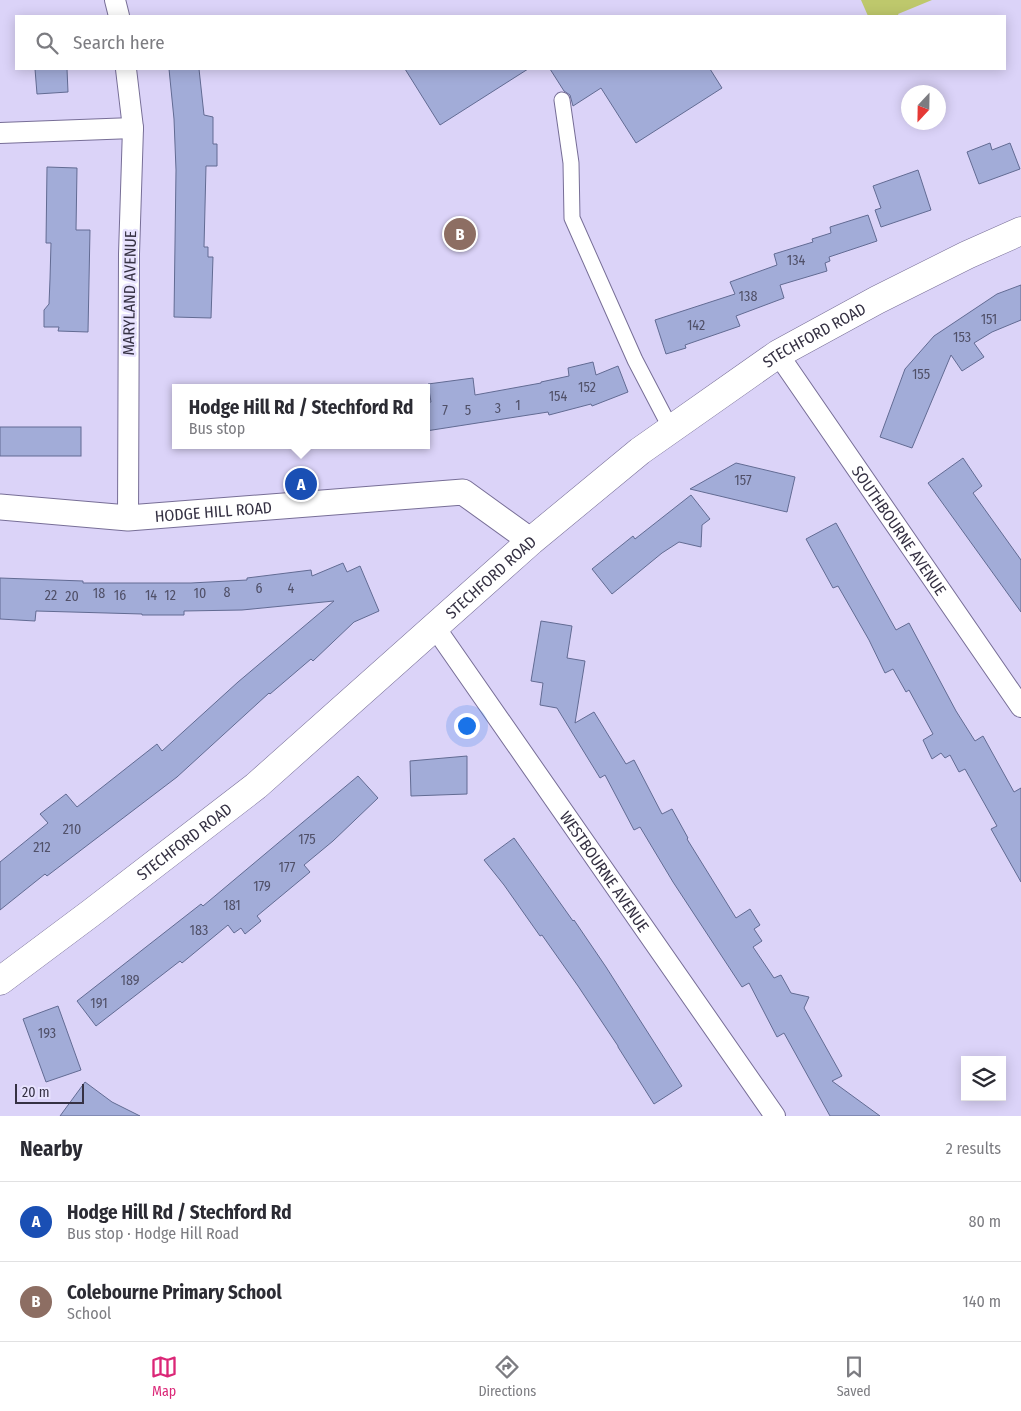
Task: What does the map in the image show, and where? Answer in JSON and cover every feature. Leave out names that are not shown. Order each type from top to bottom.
[{"type":"main road","name":"STECHFORD ROAD","points":[[0,981],[256,786],[531,541],[640,451],[778,354],[877,300],[967,255],[1021,231]]},
{"type":"street","points":[[115,0],[119,15]]},
{"type":"street","name":"MARYLAND AVENUE","points":[[126,70],[133,128],[129,254],[128,518]]},
{"type":"street","points":[[562,100],[571,163],[572,218],[635,360],[671,429]]},
{"type":"street","points":[[0,133],[133,128]]},
{"type":"street","name":"SOUTHBOURNE AVENUE","points":[[778,354],[1021,707]]},
{"type":"street","name":"HODGE HILL ROAD","points":[[0,507],[128,518],[463,492],[531,541]]},
{"type":"street","name":"WESTBOURNE AVENUE","points":[[434,626],[775,1116]]},
{"type":"green space","points":[[861,0],[932,0],[898,15],[868,15]]},
{"type":"building","points":[[35,70],[67,70],[68,92],[37,94]]},
{"type":"building","points":[[169,70],[199,70],[204,115],[213,117],[213,144],[217,144],[217,166],[206,166],[204,247],[208,247],[208,257],[213,257],[211,318],[174,317],[176,170],[174,119]]},
{"type":"building","points":[[406,70],[526,70],[440,125]]},
{"type":"building","points":[[551,70],[711,70],[722,88],[636,143],[601,88],[573,106],[570,95],[564,91]]},
{"type":"building","points":[[990,143],[992,150],[1010,143],[1020,169],[979,184],[967,152]]},
{"type":"building","points":[[47,167],[77,168],[76,230],[90,230],[88,332],[58,331],[59,327],[44,327],[44,310],[49,304],[51,243],[46,243]]},
{"type":"building","points":[[918,170],[931,210],[881,227],[875,210],[881,208],[873,186]]},
{"type":"building","points":[[868,215],[877,241],[829,257],[830,261],[825,263],[827,271],[780,285],[784,298],[736,316],[740,326],[685,345],[686,348],[666,354],[655,320],[735,294],[730,282],[777,265],[774,254],[813,242],[812,239],[831,233],[830,227]]},
{"type":"building","points":[[1021,285],[1021,320],[992,332],[974,343],[984,357],[962,371],[951,355],[912,448],[880,437],[905,369],[934,336],[997,294]]},
{"type":"building","points":[[593,362],[596,375],[618,366],[628,392],[592,406],[591,404],[549,415],[548,412],[430,430],[431,402],[430,384],[428,384],[473,378],[475,395],[569,376],[568,368]]},
{"type":"building","points":[[0,427],[81,427],[81,456],[0,456]]},
{"type":"building","points":[[963,458],[982,486],[973,493],[1021,560],[1021,612],[928,483]]},
{"type":"building","points":[[736,463],[795,477],[787,512],[690,489]]},
{"type":"building","points":[[691,495],[710,519],[702,525],[701,547],[679,542],[662,553],[612,594],[592,569],[633,536],[635,539]]},
{"type":"building","points":[[836,523],[896,630],[909,623],[956,711],[975,741],[983,736],[1014,792],[1021,788],[1021,882],[991,829],[997,826],[965,769],[959,772],[950,755],[945,758],[941,753],[932,759],[923,740],[933,734],[909,690],[906,692],[893,669],[885,673],[869,640],[838,586],[833,588],[806,539]]},
{"type":"building","points":[[343,563],[347,572],[360,566],[379,611],[354,622],[313,661],[311,659],[269,693],[177,777],[47,876],[45,874],[0,910],[0,862],[48,823],[40,814],[66,794],[77,807],[157,744],[162,751],[238,682],[334,601],[242,610],[184,611],[184,615],[36,611],[35,621],[0,619],[0,578],[83,581],[83,583],[191,583],[247,580],[247,578],[311,570],[312,576]]},
{"type":"building","points":[[541,621],[572,626],[567,658],[585,661],[575,723],[594,712],[626,764],[634,760],[662,814],[672,809],[687,839],[736,918],[750,909],[760,925],[754,929],[762,941],[753,947],[774,978],[781,975],[791,993],[809,997],[804,1008],[842,1076],[832,1081],[880,1116],[830,1116],[784,1033],[777,1037],[749,983],[742,987],[673,882],[640,827],[634,830],[605,775],[600,778],[557,708],[540,705],[543,683],[531,681]]},
{"type":"building","points":[[467,756],[467,794],[411,796],[410,761]]},
{"type":"building","points":[[358,776],[378,798],[333,841],[304,865],[310,872],[257,916],[261,921],[245,934],[241,928],[234,933],[228,925],[182,963],[180,961],[96,1026],[77,1001],[201,904],[203,906]]},
{"type":"building","points":[[514,838],[606,967],[682,1086],[654,1104],[578,986],[542,935],[540,936],[484,860]]},
{"type":"building","points":[[58,1006],[81,1070],[46,1082],[23,1019]]},
{"type":"building","points":[[85,1082],[112,1102],[140,1116],[60,1116]]},
{"type":"place","name":"Colebourne Primary School","points":[[460,234]]},
{"type":"place","name":"Hodge Hill Rd / Stechford Rd","points":[[301,484]]}]
